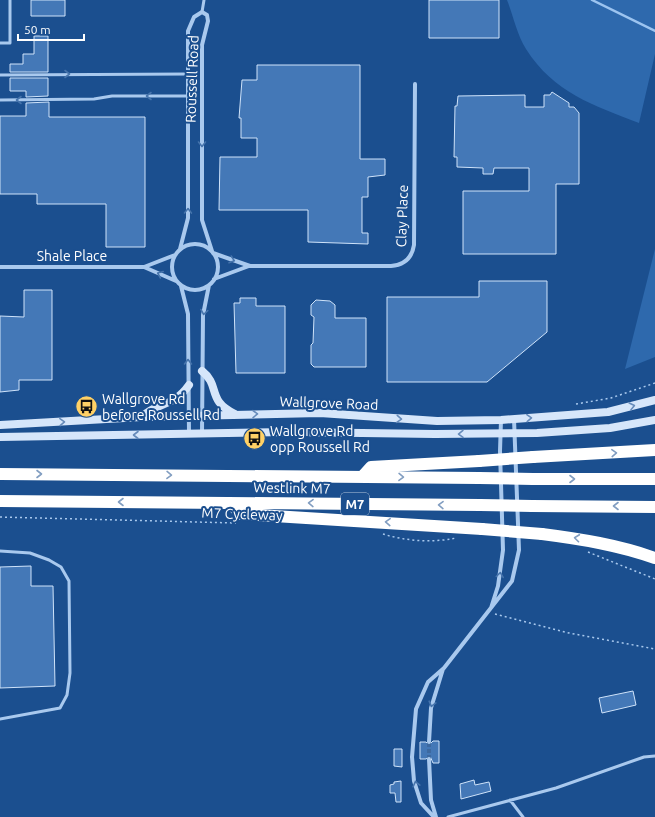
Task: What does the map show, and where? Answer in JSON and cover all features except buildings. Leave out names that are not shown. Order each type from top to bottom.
[{"type":"highway","points":[[362,477],[371,467],[655,450]]},
{"type":"highway","name":"Westlink M7","points":[[0,474],[655,479]]},
{"type":"highway","name":"Westlink M7","points":[[0,501],[655,506]]},
{"type":"highway","name":"M7","points":[[230,503],[241,514],[482,529],[584,539],[629,548],[655,558]]},
{"type":"main road","points":[[202,371],[210,377],[219,404],[237,415]]},
{"type":"main road","points":[[142,417],[149,410],[168,404],[177,398],[188,385]]},
{"type":"main road","name":"Wallgrove Road","points":[[0,425],[188,415],[335,413],[416,420],[501,420],[608,412],[655,400]]},
{"type":"main road","name":"Wallgrove Road","points":[[0,437],[312,432],[500,434],[610,428],[655,420]]},
{"type":"street","name":"Roussell Road","points":[[180,249],[188,218],[188,31],[194,17],[202,12],[207,15],[208,21],[202,45],[202,220],[212,252]]},
{"type":"street","name":"Clay Place","points":[[214,279],[250,266],[391,266],[401,264],[407,260],[412,254],[414,245],[415,84]]},
{"type":"street","points":[[190,244],[196,244],[202,245],[212,252],[218,266],[214,279],[209,285],[198,290],[181,286],[176,281],[172,268],[175,255],[180,249],[190,244]]},
{"type":"street","name":"Clay Place","points":[[212,252],[250,266]]},
{"type":"street","name":"Shale Place","points":[[0,267],[144,267],[175,255]]},
{"type":"street","name":"Shale Place","points":[[144,267],[176,281]]},
{"type":"street","points":[[202,434],[203,315],[209,285]]},
{"type":"street","points":[[181,286],[188,314],[189,434]]},
{"type":"street","points":[[435,817],[421,803],[414,781],[412,757],[416,709],[428,682],[444,668],[512,581],[519,550],[514,419]]},
{"type":"street","points":[[489,612],[498,586],[503,550],[500,434],[501,420]]},
{"type":"street","points":[[429,742],[431,708],[444,668]]},
{"type":"street","points":[[429,759],[431,800],[435,817]]},
{"type":"lane","points":[[0,43],[10,43],[10,0]]},
{"type":"lane","points":[[202,12],[204,0]]},
{"type":"lane","points":[[0,75],[188,74]]},
{"type":"lane","points":[[0,100],[94,99],[112,96],[188,96]]},
{"type":"lane","points":[[0,551],[30,553],[49,560],[61,567],[69,581],[70,673],[67,695],[60,708],[0,718]]},
{"type":"lane","points":[[448,817],[556,788],[644,757],[655,756]]},
{"type":"lane","points":[[510,800],[523,817]]},
{"type":"path","points":[[576,404],[610,398],[655,383]]},
{"type":"path","name":"M7 Cycleway","points":[[0,517],[242,524]]},
{"type":"path","points":[[381,533],[398,539],[447,540],[460,538]]},
{"type":"path","points":[[588,552],[655,580]]},
{"type":"path","points":[[489,612],[569,633],[655,649]]},
{"type":"shaded area","points":[[507,0],[655,0],[655,54],[639,123],[576,96],[549,77],[526,49]]},
{"type":"shaded area","points":[[655,249],[655,357],[625,369]]},
{"type":"waterway","points":[[592,0],[655,31]]},
{"type":"tunnel","points":[[429,742],[429,759]]},
{"type":"place","name":"Wallgrove Rd before Roussell Rd","points":[[86,407]]},
{"type":"place","name":"Wallgrove Rd opp Roussell Rd","points":[[254,439]]}]
